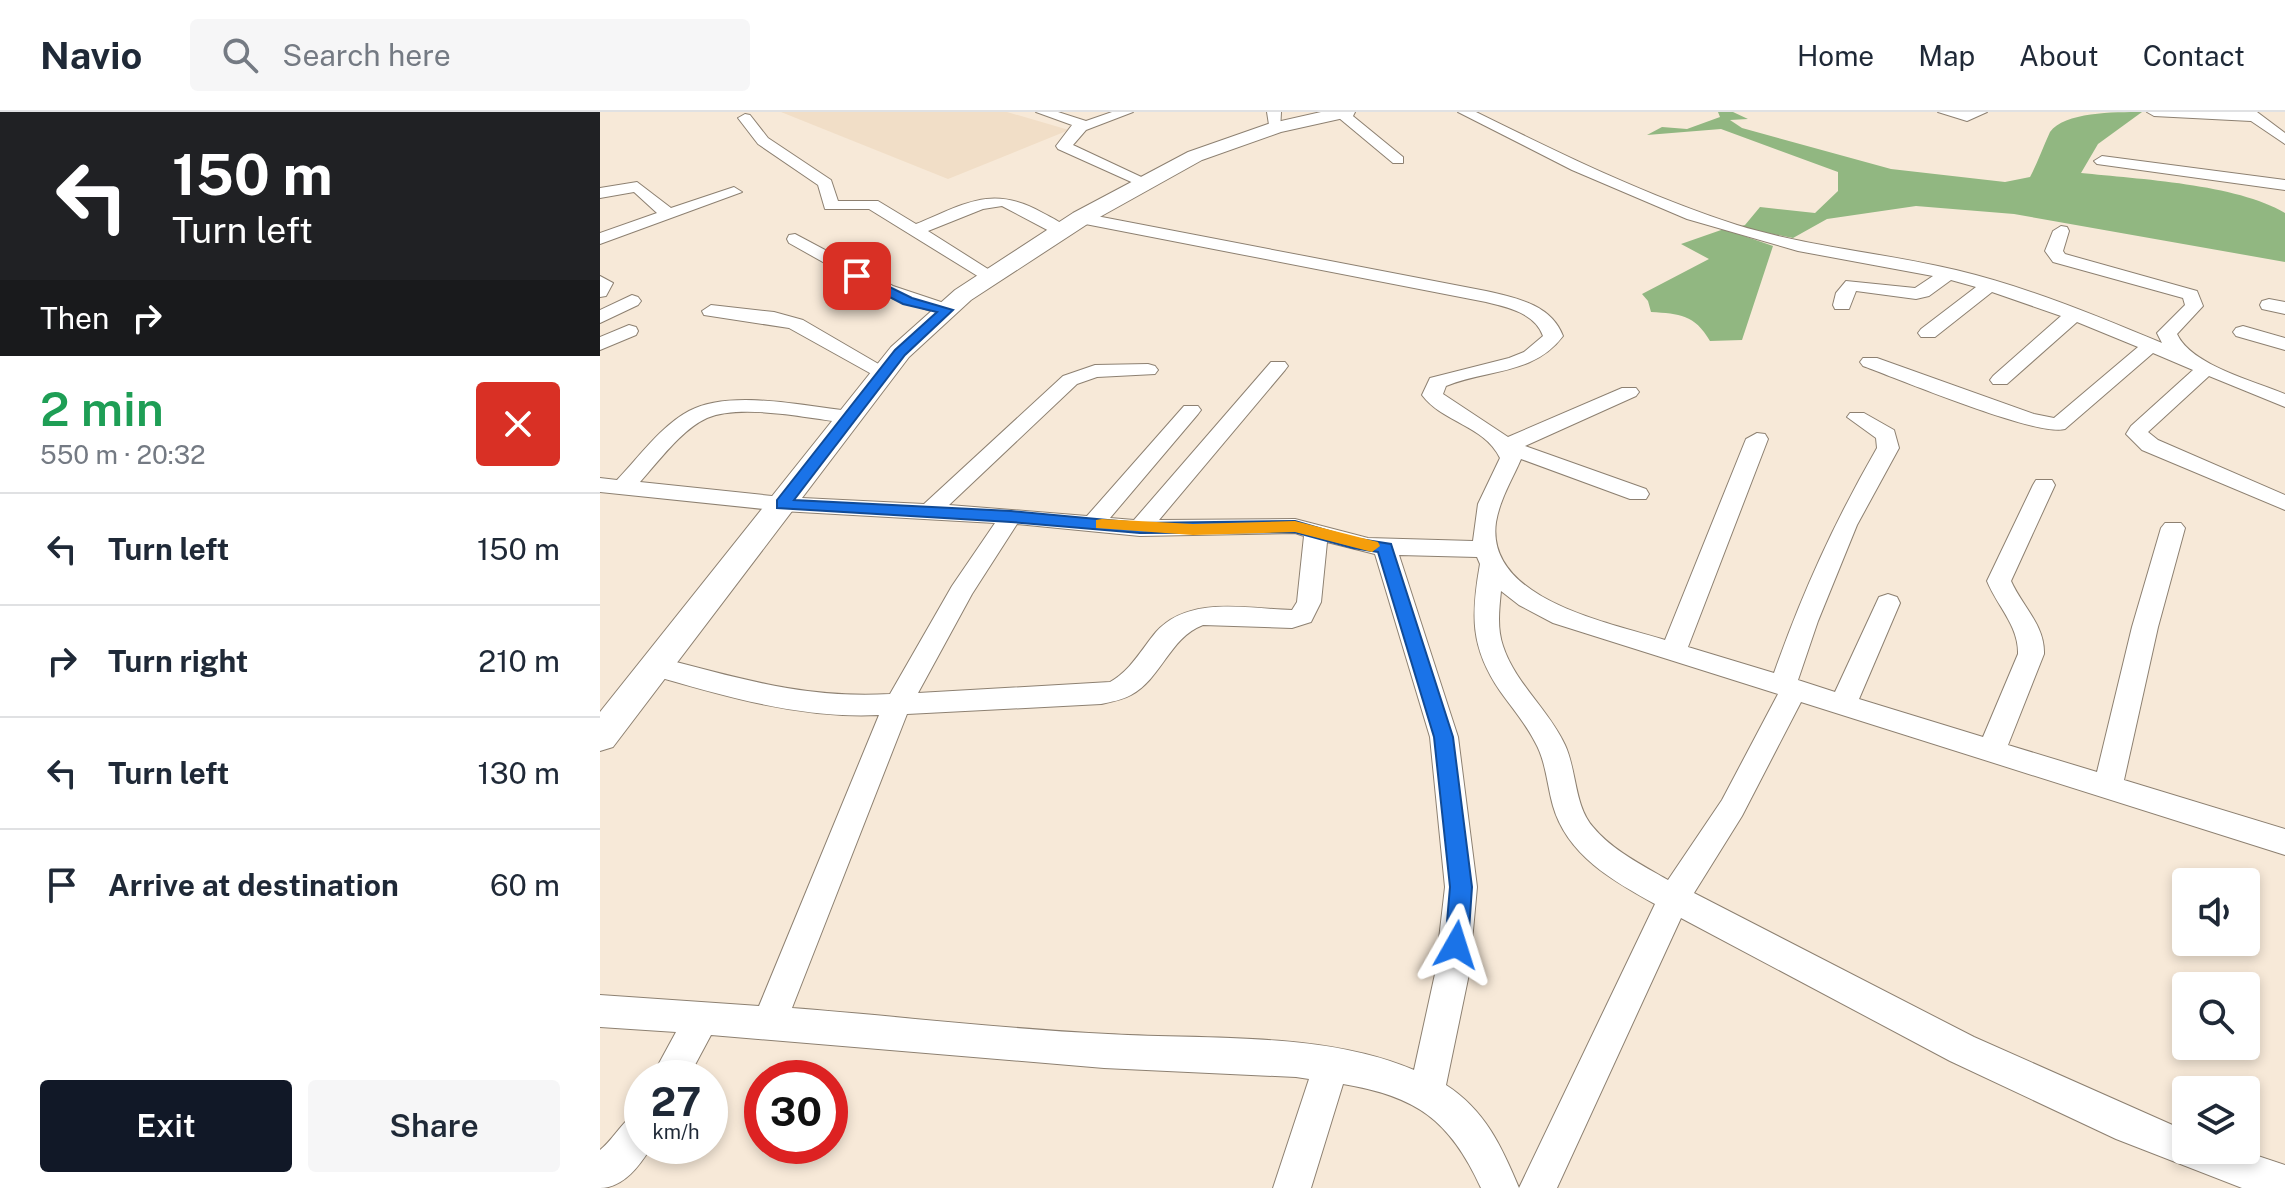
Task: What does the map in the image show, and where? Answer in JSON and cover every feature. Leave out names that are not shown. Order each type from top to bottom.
[{"type":"street","points":[[1043,112],[1080,123],[1082,127]]},
{"type":"street","points":[[1126,112],[1082,127],[1063,146],[1144,182]]},
{"type":"street","points":[[1465,112],[1645,197],[1710,222],[1776,241],[1989,285],[2074,315],[2285,401]]},
{"type":"street","points":[[1945,112],[1967,117],[1980,112]]},
{"type":"street","points":[[2154,112],[2251,114],[2285,140]]},
{"type":"street","points":[[601,735],[900,352],[946,310],[990,276],[1144,182],[1274,120],[1343,113],[1398,160]]},
{"type":"street","points":[[745,118],[763,141],[825,183],[831,206],[868,202],[990,276]]},
{"type":"street","points":[[2102,161],[2285,185]]},
{"type":"street","points":[[600,193],[637,187],[669,215]]},
{"type":"street","points":[[600,239],[734,192]]},
{"type":"street","points":[[916,230],[975,207],[1001,201],[1071,224],[1461,291],[1512,303],[1544,318],[1552,327],[1553,336],[1541,352],[1525,359],[1449,376],[1437,382],[1433,390],[1436,400],[1496,435],[1511,458],[1488,507],[1489,645],[1501,670],[1540,721],[1556,757],[1568,807],[1579,833],[1607,857],[1832,984],[1987,1061],[2172,1144]]},
{"type":"street","points":[[2061,231],[2054,251],[2059,258],[2191,295],[2194,306],[2167,333],[2172,344],[2198,366]]},
{"type":"street","points":[[795,239],[885,292],[946,310]]},
{"type":"street","points":[[1842,305],[1845,293],[1852,285],[1916,294],[1947,274]]},
{"type":"street","points":[[600,281],[604,283],[600,292]]},
{"type":"street","points":[[1928,333],[1989,285]]},
{"type":"street","points":[[600,317],[632,301]]},
{"type":"street","points":[[711,311],[774,318],[796,324],[884,373]]},
{"type":"street","points":[[2000,380],[2074,315]]},
{"type":"street","points":[[600,344],[629,331]]},
{"type":"street","points":[[2243,332],[2285,344]]},
{"type":"street","points":[[1870,362],[2029,419],[2058,425],[2150,346]]},
{"type":"street","points":[[1140,528],[1278,366]]},
{"type":"street","points":[[2198,366],[2137,434],[2150,445],[2285,503]]},
{"type":"street","points":[[929,512],[1070,380],[1095,371],[1148,370]]},
{"type":"street","points":[[1506,446],[1629,392]]},
{"type":"street","points":[[611,486],[691,420],[708,410],[728,407],[849,417]]},
{"type":"street","points":[[1093,523],[1191,410]]},
{"type":"street","points":[[1538,1188],[1675,896],[1732,808],[1789,687],[1805,621],[1839,537],[1888,448],[1886,435],[1857,417]]},
{"type":"street","points":[[1673,652],[1757,439]]},
{"type":"street","points":[[1506,446],[1638,494]]},
{"type":"street","points":[[1991,753],[2033,642],[2009,605],[1999,581],[2044,485]]},
{"type":"street","points":[[611,486],[782,504],[1011,516],[1140,528],[1278,525],[1316,530],[1353,543],[1385,548],[1488,557],[1515,591],[1533,604],[1562,617],[2285,842]]},
{"type":"street","points":[[769,1022],[897,706],[961,592],[1011,516]]},
{"type":"street","points":[[2108,788],[2145,627],[2173,528]]},
{"type":"street","points":[[657,667],[792,701],[842,707],[1101,694],[1129,683],[1173,629],[1187,620],[1201,616],[1292,619],[1302,616],[1309,602],[1316,530]]},
{"type":"street","points":[[1385,548],[1444,737],[1461,887],[1452,974],[1427,1093]]},
{"type":"street","points":[[1843,705],[1888,603]]},
{"type":"street","points":[[600,1011],[769,1022],[1104,1051],[1246,1057],[1381,1073],[1427,1093],[1454,1111],[1480,1144],[1500,1188]]},
{"type":"street","points":[[679,1060],[702,1018]]},
{"type":"street","points":[[1292,1188],[1331,1065]]},
{"type":"street","points":[[600,1174],[624,1155]]},
{"type":"street","points":[[2227,1164],[2285,1184]]},
{"type":"shaded area","points":[[781,112],[1007,112],[1069,130],[948,179]]},
{"type":"shaded area","points":[[1718,112],[1733,112],[1748,119],[1730,120],[1742,128],[1891,169],[2005,182],[2030,177],[2050,132],[2066,120],[2091,114],[2142,112],[2098,144],[2081,173],[2186,184],[2265,203],[2285,213],[2285,262],[2014,214],[1916,206],[1827,219],[1793,238],[1738,227],[1745,225],[1760,207],[1815,213],[1838,191],[1838,172],[1721,129],[1647,135],[1662,127],[1687,129],[1720,117]]},
{"type":"shaded area","points":[[1724,229],[1773,246],[1742,340],[1710,341],[1692,320],[1651,312],[1642,294],[1709,259],[1681,244]]},
{"type":"slow traffic","points":[[1102,524],[1193,529],[1295,526],[1372,546]]},
{"type":"route","points":[[857,276],[908,301],[946,310],[900,352],[782,504],[1011,516],[1140,528],[1295,526],[1353,543],[1385,548],[1444,737],[1461,887],[1456,945]]}]
